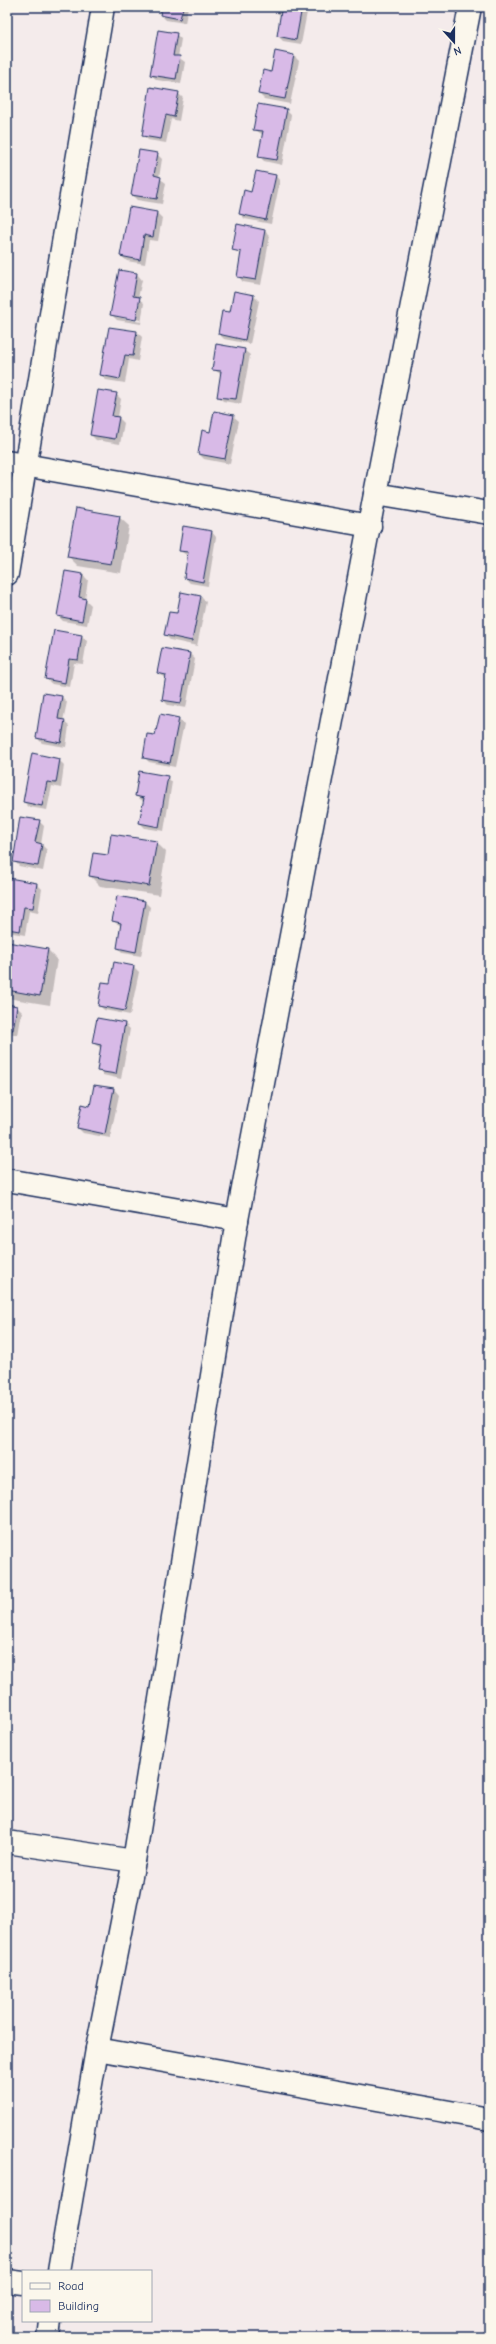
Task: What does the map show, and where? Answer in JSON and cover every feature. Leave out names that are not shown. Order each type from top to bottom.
[{"type":"street","points":[[7,574],[16,464],[103,7]]},
{"type":"street","points":[[59,2270],[97,2050],[134,1860],[237,1220],[370,526],[374,494],[470,7]]},
{"type":"street","points":[[16,464],[370,526]]},
{"type":"street","points":[[374,494],[489,513]]},
{"type":"street","points":[[7,1180],[237,1220]]},
{"type":"street","points":[[7,1842],[134,1860]]},
{"type":"street","points":[[97,2050],[489,2119]]},
{"type":"street","points":[[7,2281],[22,2283]]},
{"type":"street","points":[[48,2337],[50,2322]]},
{"type":"building","points":[[162,7],[183,7],[180,19],[160,15]]},
{"type":"building","points":[[273,7],[302,7],[296,40],[277,36],[281,11],[272,10]]},
{"type":"building","points":[[158,30],[177,33],[173,56],[180,56],[176,79],[150,75]]},
{"type":"building","points":[[275,51],[294,55],[285,99],[258,94],[263,70],[271,72]]},
{"type":"building","points":[[150,87],[179,92],[174,117],[166,115],[161,139],[142,136]]},
{"type":"building","points":[[258,104],[287,109],[277,160],[258,157],[263,131],[253,130]]},
{"type":"building","points":[[139,150],[158,153],[154,175],[161,177],[157,199],[131,195]]},
{"type":"building","points":[[256,171],[276,175],[266,220],[239,214],[244,190],[251,192]]},
{"type":"building","points":[[129,207],[157,212],[153,237],[144,235],[140,260],[120,256]]},
{"type":"building","points":[[237,224],[265,230],[256,280],[237,277],[241,252],[232,250]]},
{"type":"building","points":[[119,270],[137,273],[133,296],[140,297],[136,320],[110,315]]},
{"type":"building","points":[[234,291],[254,295],[245,340],[218,334],[222,311],[230,312]]},
{"type":"building","points":[[109,327],[137,331],[133,356],[125,355],[120,379],[100,375]]},
{"type":"building","points":[[216,344],[245,349],[236,399],[217,397],[221,371],[212,370]]},
{"type":"building","points":[[98,390],[117,393],[112,416],[119,417],[115,439],[90,435]]},
{"type":"building","points":[[214,411],[234,415],[225,459],[198,454],[202,430],[210,432]]},
{"type":"building","points":[[76,508],[120,516],[111,564],[67,557]]},
{"type":"building","points":[[183,526],[212,531],[203,582],[184,578],[188,552],[179,551]]},
{"type":"building","points":[[65,571],[83,574],[79,597],[86,599],[82,621],[57,616]]},
{"type":"building","points":[[181,592],[201,596],[192,641],[164,635],[169,612],[177,613]]},
{"type":"building","points":[[54,630],[82,635],[78,660],[69,659],[65,683],[45,679]]},
{"type":"building","points":[[162,648],[190,653],[181,703],[162,700],[166,675],[157,673]]},
{"type":"building","points":[[43,693],[62,696],[58,719],[65,720],[61,743],[36,738]]},
{"type":"building","points":[[160,714],[179,718],[170,763],[143,758],[147,734],[155,735]]},
{"type":"building","points":[[32,753],[60,759],[56,783],[47,782],[42,806],[23,802]]},
{"type":"building","points":[[139,771],[168,776],[159,827],[139,823],[144,798],[135,796]]},
{"type":"building","points":[[20,817],[40,820],[35,842],[42,844],[38,866],[13,862]]},
{"type":"building","points":[[111,834],[157,841],[149,886],[89,876],[93,853],[108,855]]},
{"type":"building","points":[[9,878],[37,883],[33,908],[24,907],[20,931],[7,929],[7,890]]},
{"type":"building","points":[[117,896],[145,901],[136,952],[117,948],[121,923],[112,921]]},
{"type":"building","points":[[7,942],[48,949],[40,996],[7,990]]},
{"type":"building","points":[[114,962],[134,966],[125,1011],[98,1006],[102,982],[110,983]]},
{"type":"building","points":[[7,1004],[17,1006],[13,1030],[7,1029]]},
{"type":"building","points":[[97,1018],[125,1023],[116,1074],[97,1071],[101,1045],[92,1043]]},
{"type":"building","points":[[94,1085],[114,1088],[105,1134],[77,1128],[82,1104],[90,1106]]}]
